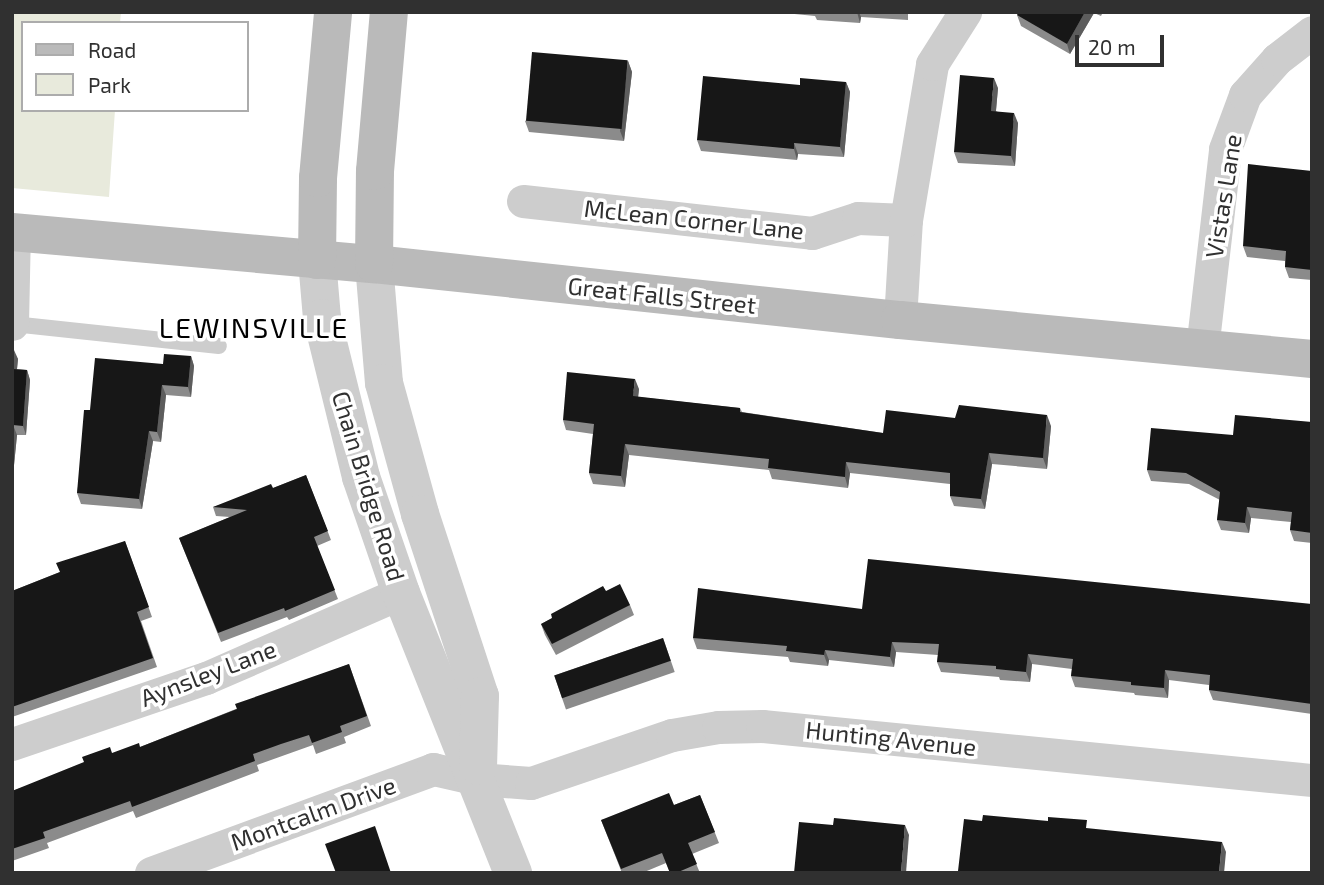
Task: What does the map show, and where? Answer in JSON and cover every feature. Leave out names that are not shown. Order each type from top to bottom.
[{"type":"main road","name":"Chain Bridge Road","points":[[317,260],[318,178],[333,12]]},
{"type":"main road","name":"Chain Bridge Road","points":[[374,264],[375,171],[389,12]]},
{"type":"main road","name":"Great Falls Street","points":[[13,232],[374,264],[900,320],[1312,359]]},
{"type":"street","points":[[900,320],[906,220],[932,64],[965,12]]},
{"type":"street","name":"Vistas Lane","points":[[1202,349],[1225,149],[1245,95],[1277,60],[1312,32]]},
{"type":"street","name":"McLean Corner Lane","points":[[523,201],[812,233],[858,218],[906,220]]},
{"type":"street","points":[[13,232],[13,324]]},
{"type":"street","name":"Chain Bridge Road","points":[[317,260],[322,318],[344,419],[401,593],[513,873]]},
{"type":"street","name":"Chain Bridge Road","points":[[374,264],[387,395],[420,514],[480,696],[477,779]]},
{"type":"street","name":"Aynsley Lane","points":[[12,744],[206,678],[401,593]]},
{"type":"street","name":"Hunting Avenue","points":[[477,779],[531,783],[672,735],[718,727],[762,726],[1312,780]]},
{"type":"street","name":"Montcalm Drive","points":[[151,873],[433,769],[477,779]]},
{"type":"lane","points":[[13,324],[219,346]]},
{"type":"green space","points":[[12,12],[121,12],[120,21],[21,21],[21,112],[115,112],[109,197],[12,188]]},
{"type":"building","points":[[1019,12],[1085,12],[1067,44],[1017,15]]},
{"type":"building","points":[[532,52],[628,60],[622,129],[526,121]]},
{"type":"building","points":[[960,75],[994,78],[991,111],[1014,113],[1011,156],[954,152]]},
{"type":"building","points":[[703,76],[800,85],[800,78],[846,82],[840,147],[794,143],[794,149],[697,140]]},
{"type":"building","points":[[1248,164],[1312,171],[1312,270],[1285,267],[1286,251],[1243,246]]},
{"type":"building","points":[[12,350],[13,369],[27,370],[23,426],[13,425],[12,435]]},
{"type":"building","points":[[164,354],[191,356],[188,387],[162,385],[157,432],[149,431],[139,499],[77,493],[84,410],[90,410],[95,358],[163,364]]},
{"type":"building","points":[[567,372],[635,379],[633,396],[740,408],[740,412],[883,433],[886,410],[955,418],[959,405],[1047,415],[1043,458],[989,453],[981,499],[950,496],[950,473],[846,462],[845,477],[768,468],[769,459],[625,444],[621,476],[589,473],[594,424],[563,420]]},
{"type":"building","points":[[1235,415],[1312,422],[1312,533],[1290,530],[1292,512],[1247,507],[1245,523],[1217,520],[1220,492],[1186,473],[1147,470],[1151,428],[1233,435]]},
{"type":"building","points":[[306,475],[328,531],[314,537],[335,590],[285,611],[284,608],[218,633],[179,538],[247,510],[213,507],[271,484],[273,488]]},
{"type":"building","points":[[125,541],[149,607],[137,612],[153,658],[12,707],[12,591],[60,572],[56,563]]},
{"type":"building","points":[[868,559],[1312,604],[1312,704],[1209,690],[1210,675],[1165,670],[1164,688],[1071,676],[1073,659],[1028,654],[1026,672],[996,669],[996,666],[937,662],[939,644],[892,642],[890,657],[825,650],[824,655],[786,651],[787,646],[693,638],[698,588],[862,609]]},
{"type":"building","points":[[620,584],[630,605],[552,644],[541,624],[552,618],[551,614],[603,586],[606,591]]},
{"type":"building","points":[[663,638],[671,661],[562,698],[554,675]]},
{"type":"building","points":[[349,664],[367,716],[340,726],[342,732],[312,743],[309,735],[281,744],[253,754],[255,761],[132,807],[130,801],[43,832],[45,838],[12,849],[12,791],[84,762],[82,757],[110,747],[112,753],[139,743],[140,747],[237,709],[235,704]]},
{"type":"building","points":[[669,793],[674,805],[700,795],[715,832],[688,843],[697,864],[670,873],[662,853],[621,869],[601,820]]},
{"type":"building","points":[[983,815],[1048,821],[1048,817],[1087,820],[1086,828],[1222,842],[1219,873],[958,871],[964,819],[982,821]]},
{"type":"building","points":[[834,818],[905,825],[901,873],[794,873],[799,822],[833,825]]},
{"type":"building","points":[[375,826],[391,873],[336,873],[325,844]]},
{"type":"district","name":"LEWINSVILLE","points":[[254,327]]}]
